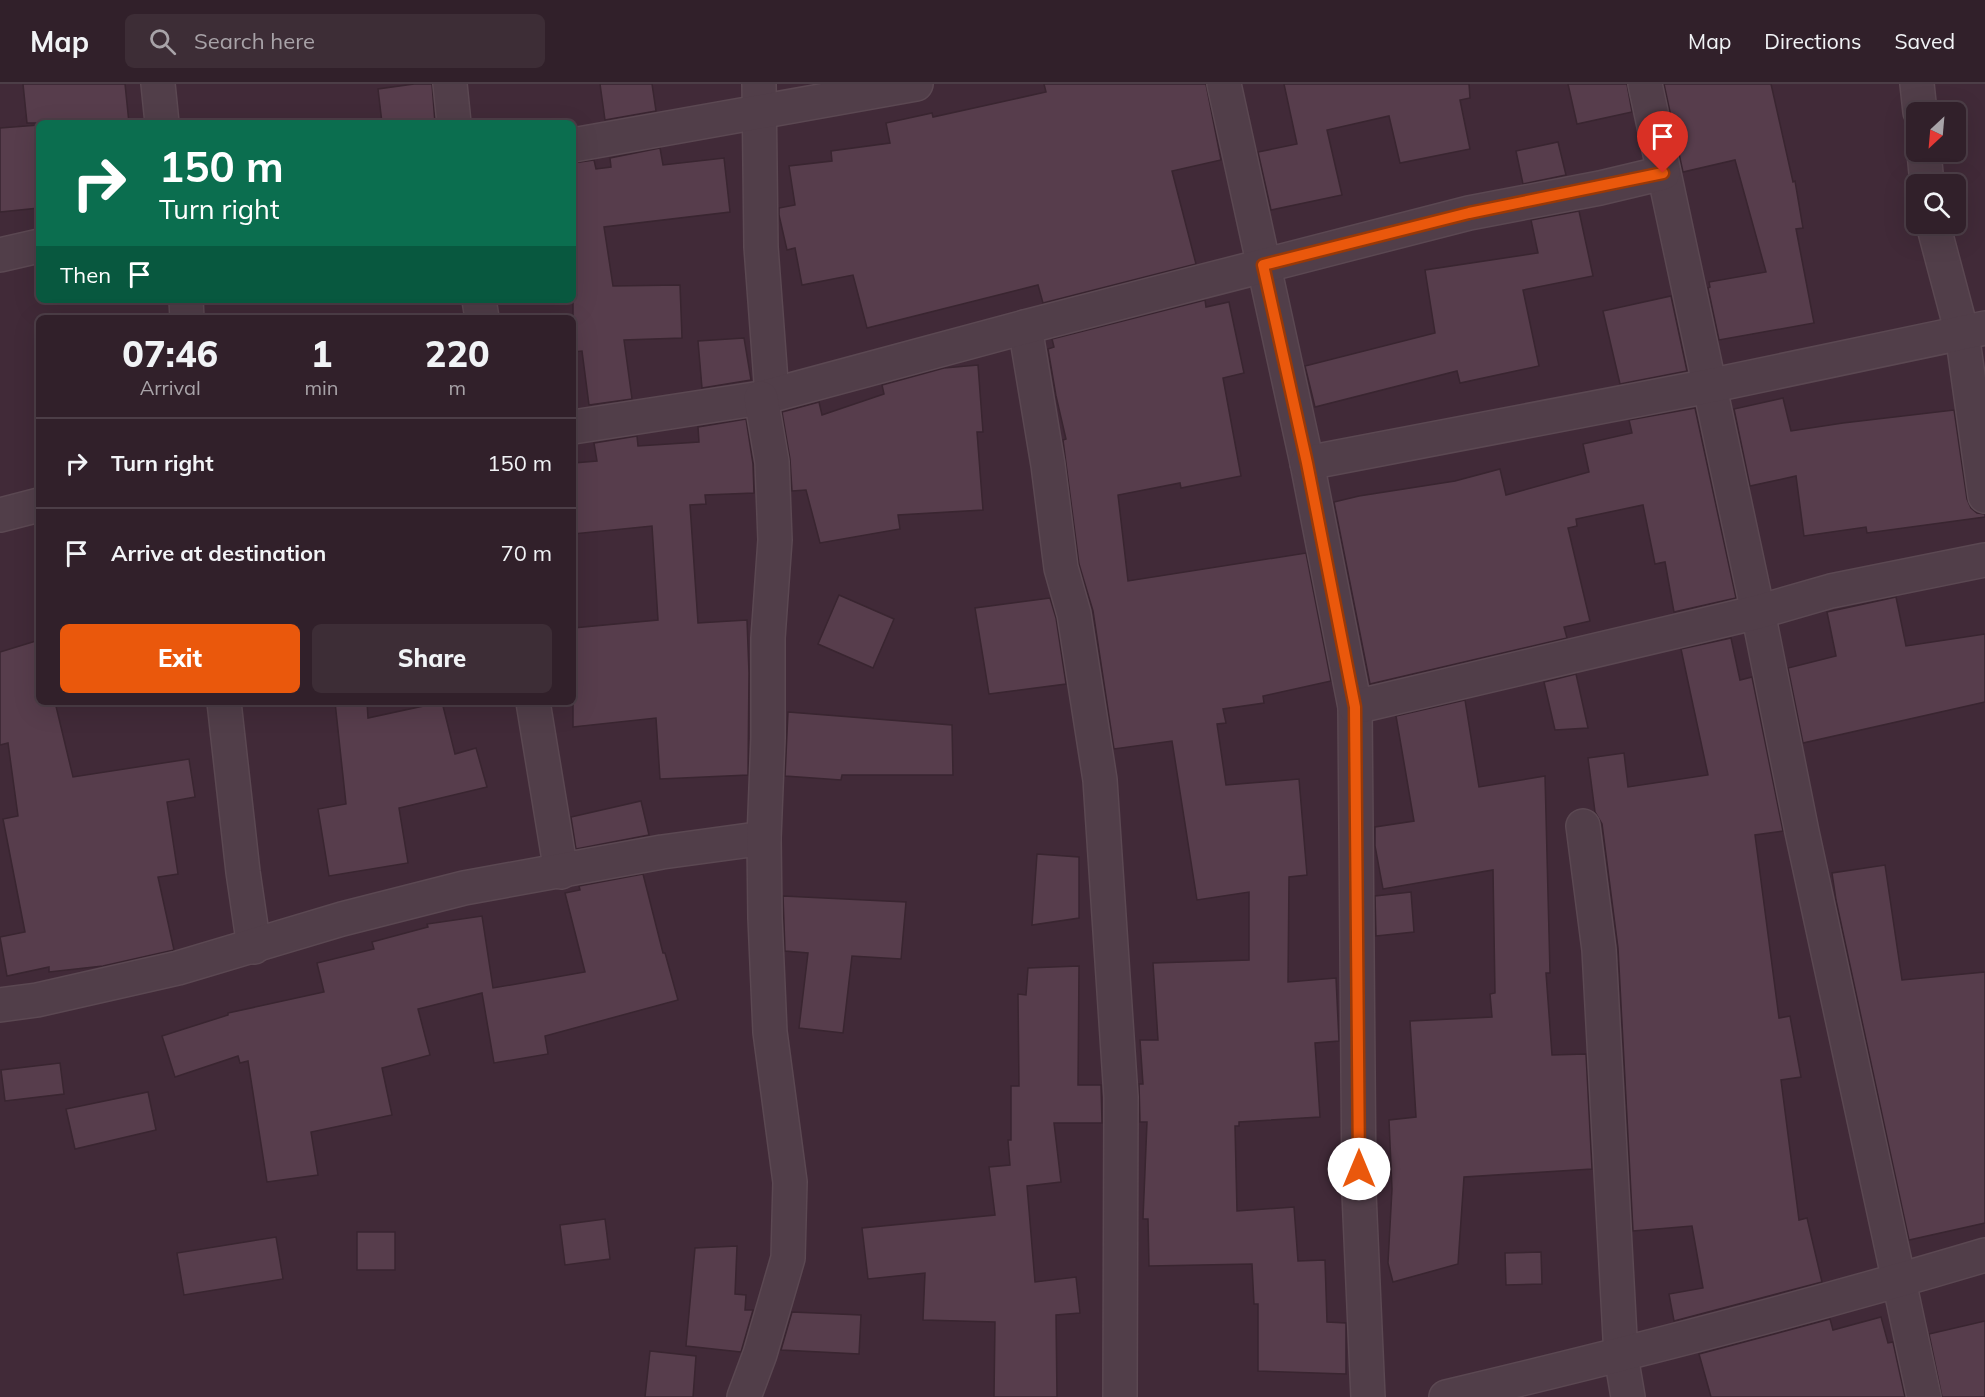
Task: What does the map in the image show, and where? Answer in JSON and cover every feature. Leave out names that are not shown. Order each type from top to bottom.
[{"type":"street","points":[[158,84],[162,120]]},
{"type":"street","points":[[450,84],[454,120]]},
{"type":"street","points":[[576,144],[760,98],[916,84]]},
{"type":"street","points":[[1224,84],[1307,463],[1355,707],[1359,1192],[1368,1397]]},
{"type":"street","points":[[1645,84],[1758,612],[1802,832],[1924,1397]]},
{"type":"street","points":[[1917,84],[1919,102]]},
{"type":"street","points":[[744,1397],[760,1354],[788,1258],[789,1182],[770,1032],[764,838],[768,738],[768,638],[776,540],[760,247],[760,98]]},
{"type":"street","points":[[576,427],[767,396],[1469,213],[1663,173]]},
{"type":"street","points":[[1937,234],[1973,331],[1985,496]]},
{"type":"street","points":[[0,255],[36,247]]},
{"type":"street","points":[[1025,327],[1048,465],[1061,568],[1074,614],[1100,780],[1121,1097],[1119,1397]]},
{"type":"street","points":[[1307,463],[1709,386],[1973,331]]},
{"type":"street","points":[[0,514],[36,506]]},
{"type":"street","points":[[1355,707],[1758,612],[1831,591],[1985,561]]},
{"type":"street","points":[[224,705],[254,947]]},
{"type":"street","points":[[533,705],[561,872]]},
{"type":"street","points":[[1583,826],[1599,950],[1621,1356],[1628,1397]]},
{"type":"street","points":[[0,1005],[38,1000],[110,985],[464,888],[662,852],[764,838]]},
{"type":"street","points":[[1446,1397],[1621,1356],[1899,1281],[1985,1255]]},
{"type":"building","points":[[23,84],[125,84],[129,120],[36,120],[36,123],[27,123]]},
{"type":"building","points":[[432,84],[435,120],[382,120],[378,89]]},
{"type":"building","points":[[600,84],[652,84],[656,111],[605,120]]},
{"type":"building","points":[[1044,84],[1206,84],[1221,160],[1172,171],[1196,264],[1043,303],[1038,285],[867,328],[853,275],[802,285],[795,248],[787,250],[779,215],[779,208],[795,205],[789,166],[832,161],[831,151],[890,143],[886,123],[932,113],[933,117],[1046,92]]},
{"type":"building","points":[[1284,84],[1469,84],[1470,98],[1460,100],[1470,149],[1400,163],[1389,116],[1327,130],[1342,195],[1271,210],[1258,152],[1297,144]]},
{"type":"building","points":[[1568,84],[1627,84],[1632,112],[1577,124]]},
{"type":"building","points":[[1664,84],[1771,84],[1793,182],[1795,181],[1803,228],[1796,229],[1814,323],[1719,340],[1708,288],[1710,287],[1709,282],[1766,272],[1735,160],[1683,172]]},
{"type":"building","points":[[36,125],[36,208],[0,212],[0,128]]},
{"type":"building","points":[[1558,142],[1566,175],[1523,184],[1516,151]]},
{"type":"building","points":[[660,148],[663,165],[724,158],[730,212],[604,227],[613,286],[680,285],[682,338],[624,340],[632,399],[589,405],[582,351],[576,352],[576,315],[573,315],[573,303],[576,303],[576,163],[594,160],[596,169],[611,167],[610,158]]},
{"type":"building","points":[[1579,211],[1593,276],[1523,290],[1539,366],[1460,383],[1457,371],[1315,407],[1305,366],[1435,333],[1425,270],[1538,253],[1531,220]]},
{"type":"building","points":[[1671,296],[1687,371],[1620,384],[1603,311]]},
{"type":"building","points":[[1205,300],[1206,307],[1229,302],[1244,373],[1223,378],[1241,476],[1181,488],[1180,483],[1118,495],[1128,581],[1306,553],[1331,681],[1263,696],[1264,703],[1223,709],[1226,723],[1217,724],[1226,785],[1299,779],[1307,875],[1289,877],[1288,982],[1336,978],[1339,1041],[1315,1043],[1320,1117],[1239,1122],[1239,1126],[1235,1126],[1237,1211],[1294,1207],[1298,1261],[1325,1260],[1327,1322],[1346,1323],[1346,1374],[1258,1371],[1258,1304],[1254,1304],[1252,1264],[1149,1266],[1148,1219],[1143,1219],[1147,1122],[1140,1122],[1139,1084],[1143,1084],[1140,1040],[1158,1040],[1153,963],[1249,960],[1249,892],[1197,900],[1172,741],[1114,749],[1093,611],[1079,564],[1063,440],[1066,439],[1048,349],[1054,347],[1052,339]]},
{"type":"building","points":[[744,338],[751,380],[702,388],[698,341]]},
{"type":"building","points":[[978,365],[983,432],[977,432],[983,510],[898,515],[900,529],[820,543],[806,490],[792,491],[790,459],[782,412],[819,402],[822,415],[884,394],[882,385],[944,368]]},
{"type":"building","points":[[1783,398],[1791,431],[1954,410],[1967,499],[1971,508],[1977,513],[1985,514],[1985,517],[1867,533],[1866,527],[1804,536],[1796,476],[1750,486],[1734,409]]},
{"type":"building","points":[[1695,408],[1736,598],[1674,612],[1665,562],[1655,564],[1643,505],[1576,519],[1577,526],[1568,528],[1590,621],[1564,627],[1567,638],[1370,684],[1334,502],[1455,481],[1500,469],[1506,495],[1589,472],[1583,444],[1632,433],[1629,420]]},
{"type":"building","points":[[746,419],[753,464],[754,493],[705,495],[706,504],[690,505],[698,623],[747,620],[748,775],[660,779],[656,718],[573,727],[573,705],[576,705],[576,628],[658,620],[652,526],[576,534],[576,463],[597,461],[594,443],[637,436],[638,446],[699,442],[698,427]]},
{"type":"building","points":[[839,595],[894,619],[873,668],[818,644]]},
{"type":"building","points":[[1896,597],[1906,646],[1985,634],[1985,702],[1803,743],[1788,668],[1836,656],[1827,612]]},
{"type":"building","points":[[1050,598],[1056,618],[1066,684],[989,694],[975,608]]},
{"type":"building","points":[[1731,638],[1740,680],[1752,677],[1783,831],[1755,835],[1779,1018],[1790,1016],[1801,1077],[1781,1080],[1799,1220],[1807,1218],[1822,1282],[1674,1321],[1669,1294],[1703,1288],[1692,1226],[1633,1231],[1618,948],[1602,824],[1595,812],[1588,758],[1624,753],[1628,787],[1708,775],[1681,649]]},
{"type":"building","points":[[36,641],[36,705],[56,705],[73,777],[189,759],[195,797],[167,802],[178,874],[158,877],[174,950],[103,966],[49,972],[49,967],[7,976],[0,937],[25,932],[3,819],[18,816],[8,743],[0,745],[0,652]]},
{"type":"building","points":[[1576,674],[1588,728],[1555,730],[1544,682]]},
{"type":"building","points":[[1465,700],[1479,787],[1545,776],[1550,973],[1546,973],[1552,1055],[1586,1054],[1592,1169],[1464,1177],[1458,1264],[1393,1282],[1388,1263],[1392,1189],[1389,1120],[1416,1117],[1410,1021],[1492,1017],[1490,994],[1495,993],[1493,870],[1383,889],[1375,846],[1375,827],[1414,821],[1396,716]]},
{"type":"building","points":[[335,705],[367,705],[368,718],[428,705],[443,705],[455,754],[476,748],[487,787],[399,808],[408,863],[329,876],[318,809],[346,804]]},
{"type":"building","points":[[788,712],[952,725],[953,775],[842,775],[841,780],[785,776]]},
{"type":"building","points":[[641,801],[649,835],[576,849],[571,817]]},
{"type":"building","points":[[1037,854],[1079,857],[1079,918],[1032,925]]},
{"type":"building","points":[[1885,865],[1902,980],[1985,972],[1985,1223],[1909,1240],[1832,873]]},
{"type":"building","points":[[643,874],[663,953],[665,953],[678,1000],[545,1036],[548,1054],[494,1063],[482,993],[418,1009],[430,1055],[382,1068],[392,1115],[311,1132],[318,1175],[267,1182],[248,1061],[240,1063],[238,1056],[175,1077],[162,1036],[228,1015],[228,1013],[324,992],[317,963],[374,949],[372,942],[428,927],[427,924],[482,916],[493,988],[585,972],[565,893],[580,890],[579,886]]},
{"type":"building","points":[[1411,892],[1414,932],[1376,936],[1375,896]]},
{"type":"building","points":[[783,896],[906,902],[901,959],[852,956],[843,1033],[799,1028],[808,953],[785,951]]},
{"type":"building","points":[[1079,966],[1078,1085],[1101,1085],[1102,1123],[1054,1123],[1061,1182],[1027,1186],[1035,1282],[1076,1277],[1080,1313],[1056,1315],[1057,1397],[994,1397],[995,1322],[923,1320],[925,1273],[868,1279],[862,1228],[995,1215],[989,1167],[1010,1165],[1008,1140],[1011,1140],[1011,1086],[1019,1086],[1018,994],[1026,995],[1028,968]]},
{"type":"building","points":[[60,1063],[64,1094],[5,1101],[1,1070]]},
{"type":"building","points":[[148,1092],[156,1130],[75,1149],[66,1109]]},
{"type":"building","points":[[605,1219],[610,1259],[565,1265],[560,1225]]},
{"type":"building","points":[[357,1232],[395,1232],[395,1270],[357,1270]]},
{"type":"building","points":[[276,1237],[283,1279],[184,1295],[177,1253]]},
{"type":"building","points":[[737,1246],[735,1294],[746,1295],[745,1310],[753,1310],[741,1352],[686,1346],[695,1248]]},
{"type":"building","points":[[1541,1252],[1542,1284],[1506,1285],[1505,1253]]},
{"type":"building","points":[[792,1312],[861,1315],[859,1354],[781,1350]]},
{"type":"building","points":[[1881,1317],[1888,1343],[1893,1342],[1905,1397],[1711,1397],[1699,1354],[1830,1319],[1833,1330]]},
{"type":"building","points":[[1985,1321],[1985,1397],[1942,1397],[1929,1334]]},
{"type":"building","points":[[650,1351],[696,1356],[693,1397],[645,1397]]},
{"type":"route","points":[[1359,1169],[1355,707],[1307,463],[1263,265],[1469,213],[1600,188],[1663,173]]}]
